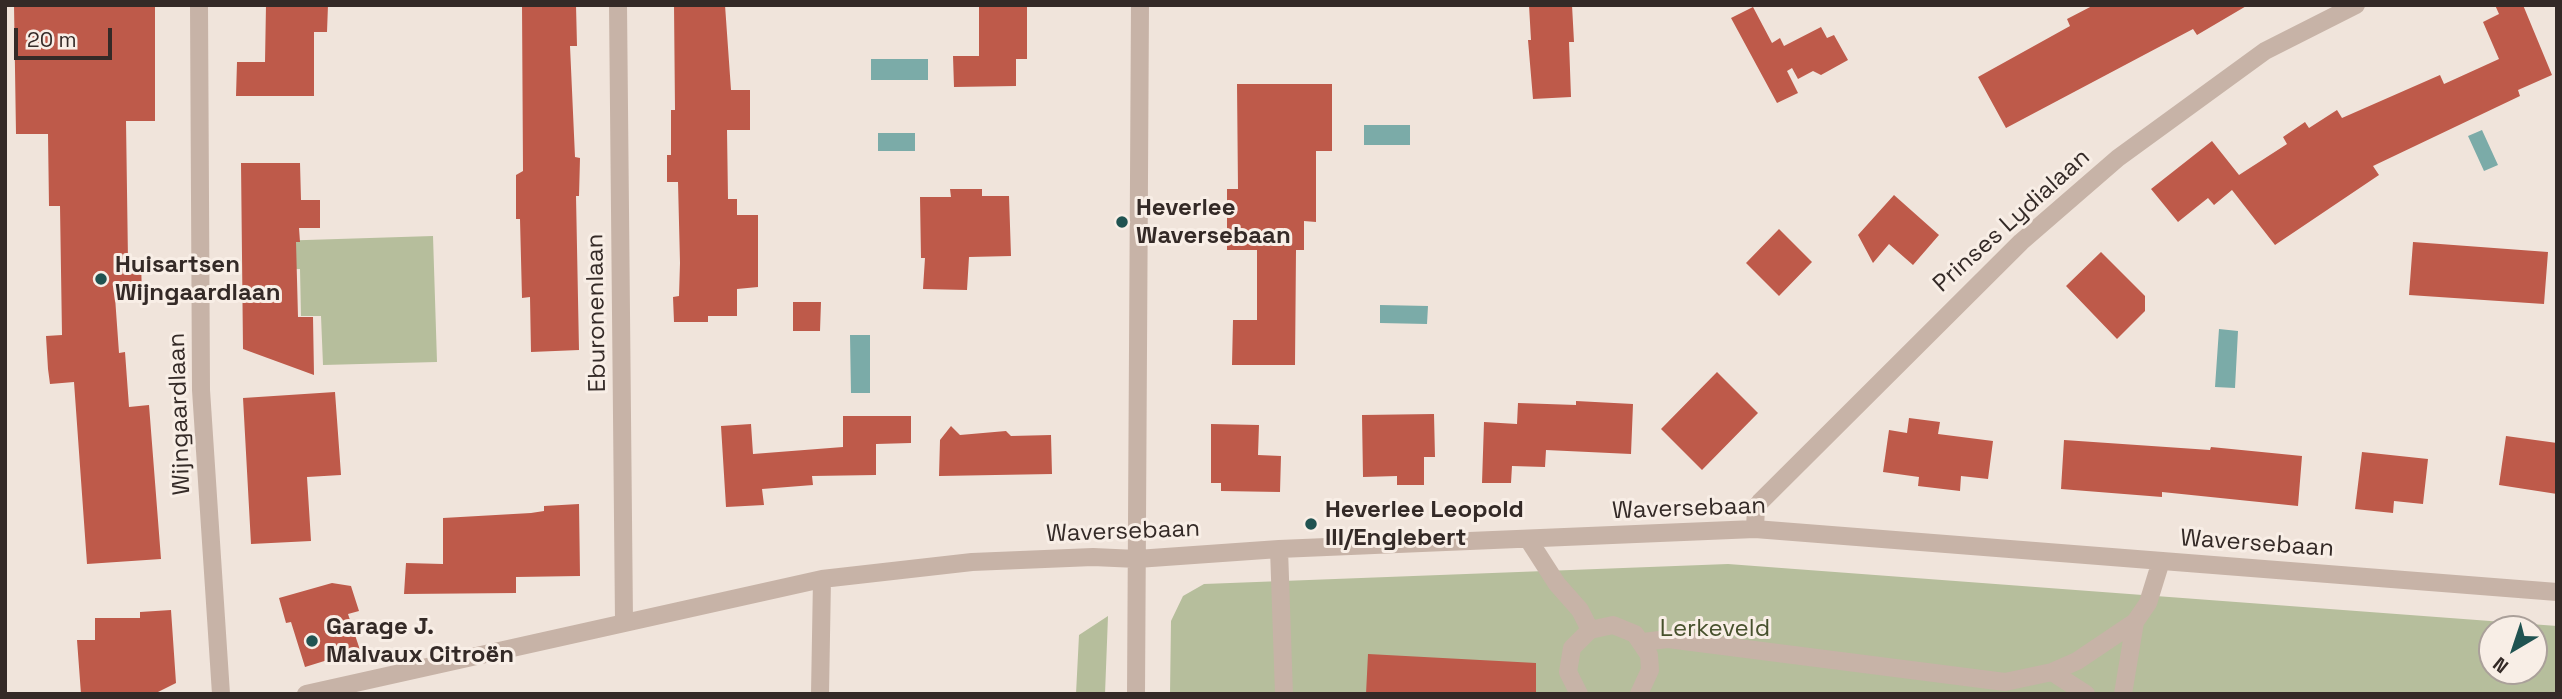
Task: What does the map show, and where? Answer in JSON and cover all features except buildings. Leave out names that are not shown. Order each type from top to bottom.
[{"type":"street","name":"Wijngaardlaan","points":[[199,5],[201,390],[221,694]]},
{"type":"street","name":"Eburonenlaan","points":[[618,5],[624,621]]},
{"type":"street","points":[[1136,694],[1140,5]]},
{"type":"street","name":"Prinses Lydialaan","points":[[1755,529],[1756,507],[1760,502],[2021,242],[2118,158],[2265,51],[2356,5]]},
{"type":"street","name":"Waversebaan","points":[[306,694],[344,689],[624,621],[822,579],[972,562],[1093,557],[1138,559],[1279,549],[1755,529],[2557,592]]},
{"type":"street","points":[[1528,539],[1557,584],[1580,610],[1590,630]]},
{"type":"street","points":[[1279,549],[1284,694]]},
{"type":"street","points":[[1643,642],[1668,639],[2005,681],[2052,672],[2077,661],[2135,622],[2148,603],[2161,561]]},
{"type":"street","points":[[820,694],[822,579]]},
{"type":"street","points":[[2123,694],[2135,622]]},
{"type":"street","points":[[1579,694],[1568,672],[1572,648],[1590,630],[1613,625],[1634,634],[1643,642],[1649,655],[1650,670],[1639,694]]},
{"type":"street","points":[[2052,672],[2086,694]]},
{"type":"green space","points":[[433,236],[437,362],[323,365],[321,316],[301,316],[300,269],[244,270],[243,242]]},
{"type":"green space","name":"Lerkeveld","points":[[1728,564],[2478,620],[2478,685],[2548,685],[2548,625],[2557,626],[2557,694],[1170,694],[1171,621],[1183,596],[1204,584]]},
{"type":"green space","points":[[1108,616],[1105,694],[1076,694],[1079,635]]},
{"type":"water","points":[[871,59],[928,59],[928,80],[871,80]]},
{"type":"water","points":[[1364,125],[1410,125],[1410,145],[1364,145]]},
{"type":"water","points":[[2482,130],[2498,165],[2484,171],[2468,136]]},
{"type":"water","points":[[878,133],[915,133],[915,151],[878,151]]},
{"type":"water","points":[[1380,305],[1428,306],[1427,324],[1380,323]]},
{"type":"water","points":[[2219,329],[2238,331],[2235,388],[2215,387]]},
{"type":"water","points":[[850,335],[870,335],[870,393],[851,393]]},
{"type":"place","name":"Heverlee Waversebaan","points":[[1122,222]]},
{"type":"place","name":"Huisartsen Wijngaardlaan","points":[[101,279]]},
{"type":"place","name":"Heverlee Leopold III/Englebert","points":[[1311,524]]},
{"type":"place","name":"Garage J. Malvaux Citroën","points":[[312,641]]}]
